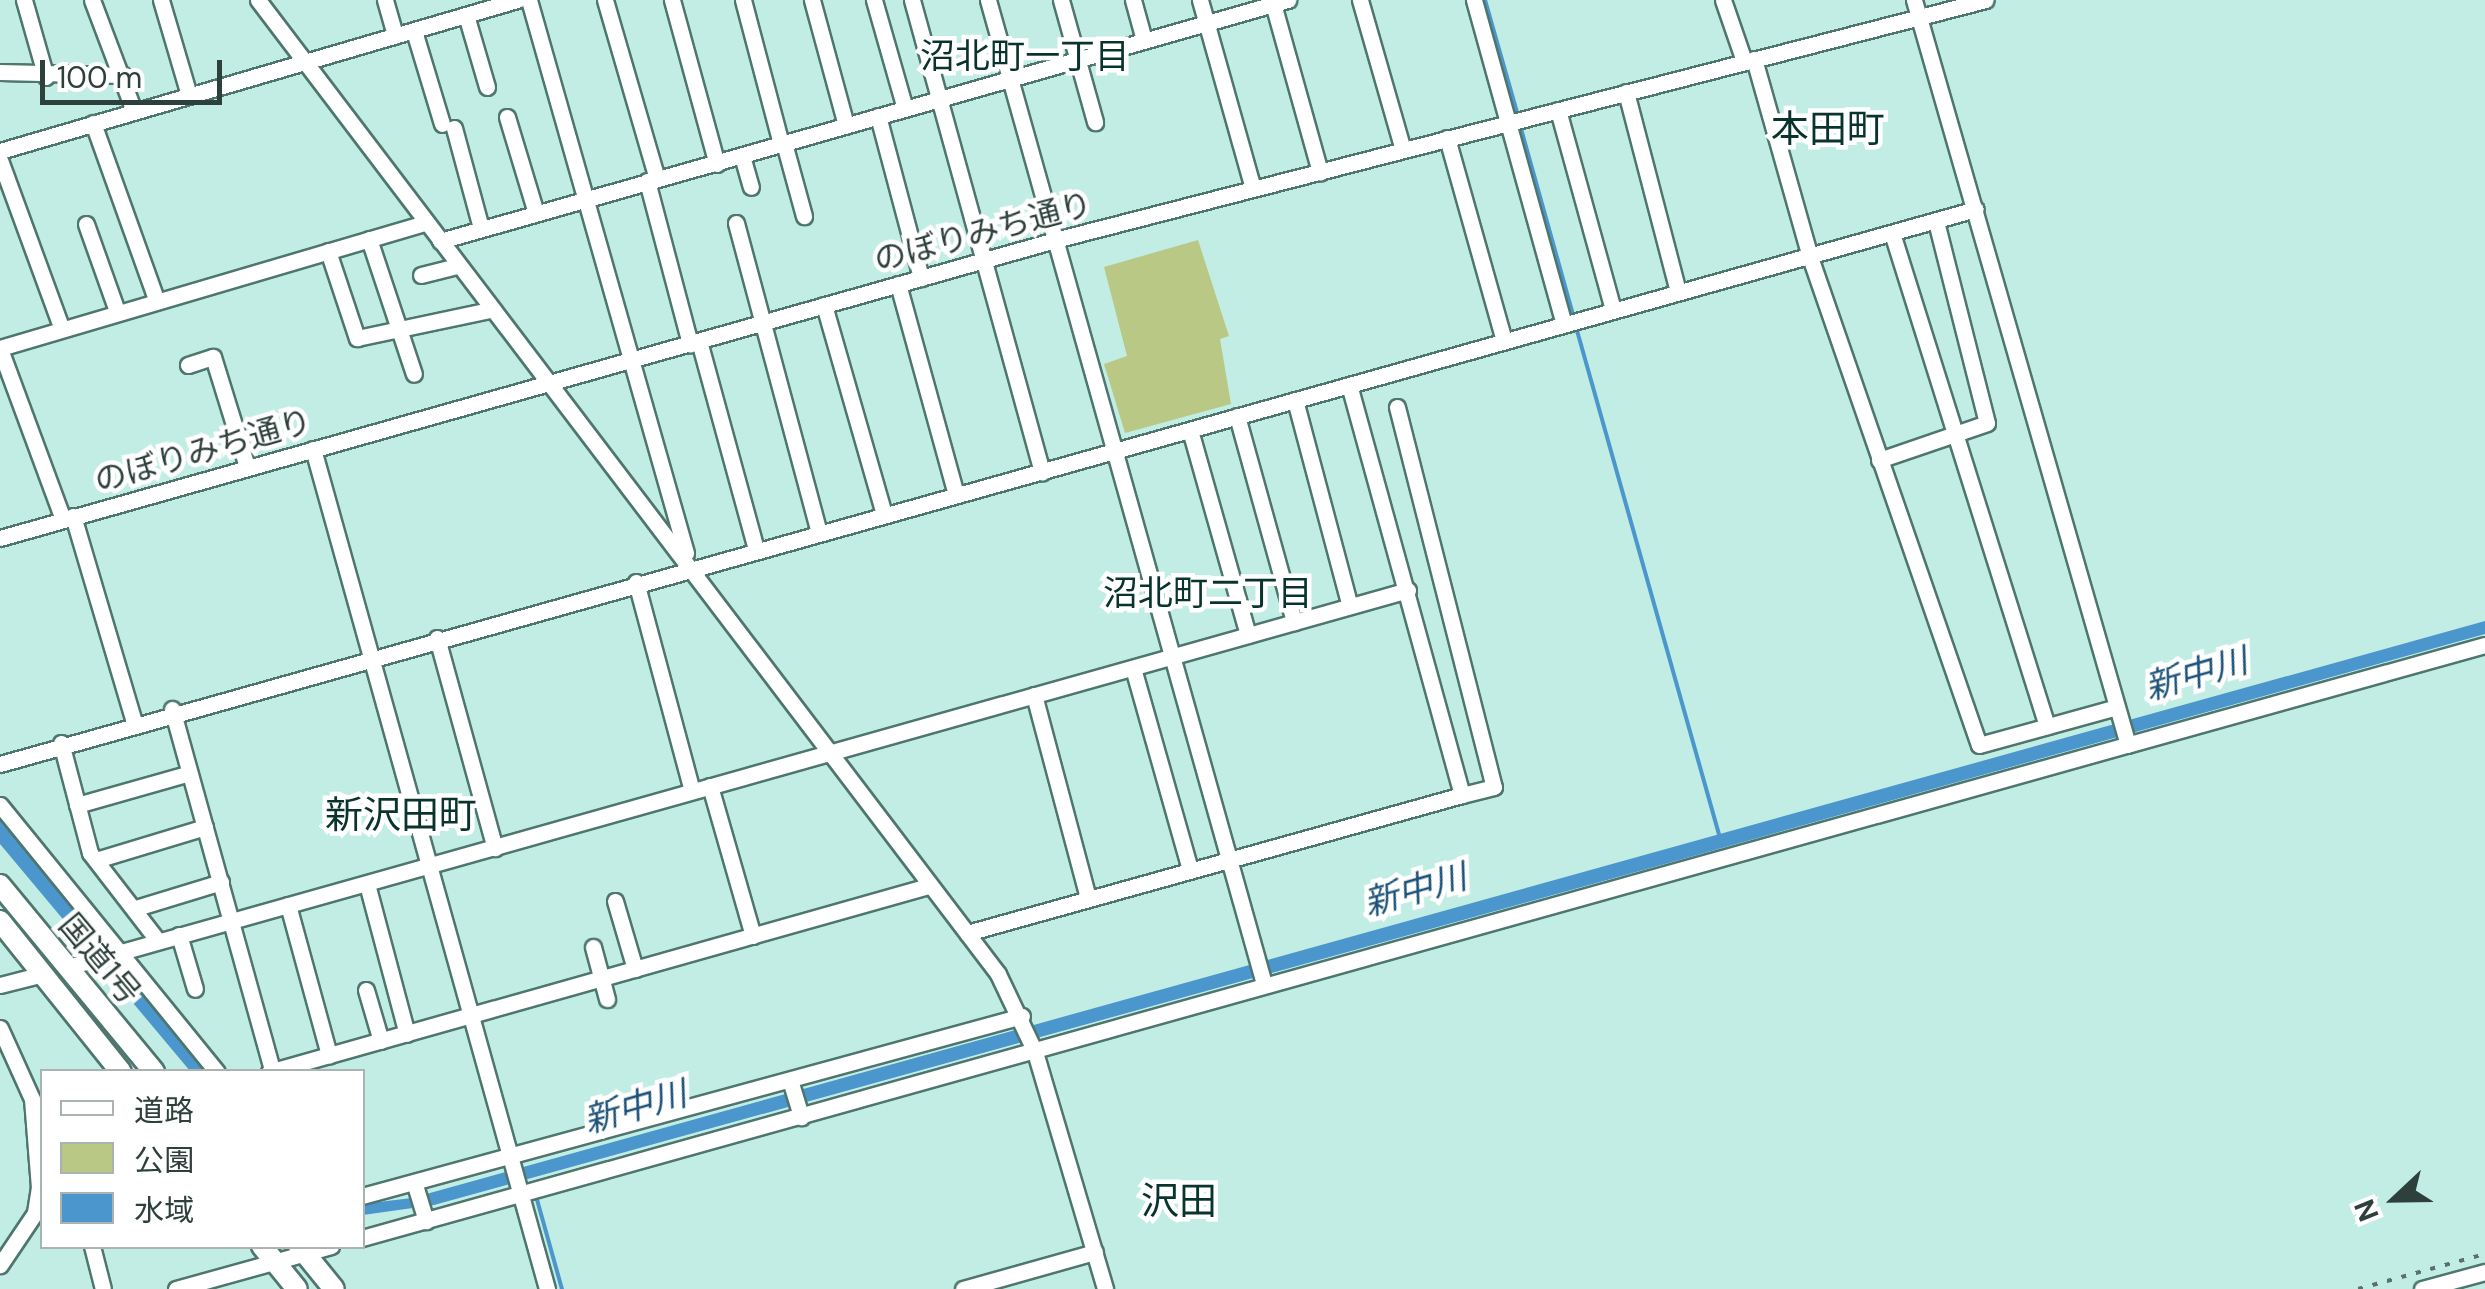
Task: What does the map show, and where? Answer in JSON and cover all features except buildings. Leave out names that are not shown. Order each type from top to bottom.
[{"type":"highway","name":"国道1号","points":[[0,885],[77,964],[152,1069]]},
{"type":"highway","name":"国道1号","points":[[0,921],[119,1069]]},
{"type":"highway","points":[[302,1250],[334,1289]]},
{"type":"highway","points":[[268,1254],[297,1289]]},
{"type":"street","points":[[24,0],[46,76]]},
{"type":"street","points":[[92,0],[134,111]]},
{"type":"street","points":[[161,0],[188,92]]},
{"type":"street","points":[[258,0],[490,310],[691,566],[827,753],[966,933],[1024,1020],[1105,1289]]},
{"type":"street","points":[[385,0],[396,36]]},
{"type":"street","points":[[0,151],[188,92],[517,0]]},
{"type":"street","points":[[529,0],[586,198],[627,361],[691,566]]},
{"type":"street","points":[[606,0],[694,342],[756,549]]},
{"type":"street","points":[[672,0],[717,164]]},
{"type":"street","points":[[743,0],[804,216]]},
{"type":"street","points":[[812,0],[846,125]]},
{"type":"street","points":[[874,0],[905,109]]},
{"type":"street","points":[[912,0],[1042,472]]},
{"type":"street","points":[[988,0],[1264,984]]},
{"type":"street","points":[[1061,0],[1095,122]]},
{"type":"street","points":[[1133,0],[1144,40]]},
{"type":"street","points":[[1200,0],[1253,190]]},
{"type":"street","points":[[1360,0],[1403,150]]},
{"type":"street","points":[[1474,0],[1516,121],[1564,324]]},
{"type":"street","points":[[1723,0],[1749,60],[1810,258],[1980,745],[2117,707]]},
{"type":"street","points":[[1914,0],[2128,745]]},
{"type":"street","name":"のぼりみち通り","points":[[0,538],[1055,240],[1986,0]]},
{"type":"street","points":[[440,241],[1278,1],[1320,172]]},
{"type":"street","points":[[466,15],[488,87]]},
{"type":"street","points":[[414,31],[481,228]]},
{"type":"street","points":[[0,72],[123,75]]},
{"type":"street","points":[[1626,92],[1678,292]]},
{"type":"street","points":[[1558,110],[1613,310]]},
{"type":"street","points":[[878,116],[921,278]]},
{"type":"street","points":[[507,117],[536,212]]},
{"type":"street","points":[[93,123],[156,299]]},
{"type":"street","points":[[1447,138],[1504,341]]},
{"type":"street","points":[[742,156],[750,187]]},
{"type":"street","points":[[0,160],[62,329]]},
{"type":"street","points":[[0,764],[133,719],[1042,472],[1976,210]]},
{"type":"street","points":[[1879,460],[1988,423],[1936,221]]},
{"type":"street","points":[[736,222],[818,532]]},
{"type":"street","points":[[133,719],[68,518],[0,348],[156,299],[426,223]]},
{"type":"street","points":[[86,224],[118,312]]},
{"type":"street","points":[[1892,233],[2047,726]]},
{"type":"street","points":[[369,239],[404,330],[414,374]]},
{"type":"street","points":[[328,251],[357,338],[490,310]]},
{"type":"street","points":[[421,275],[458,266]]},
{"type":"street","points":[[898,284],[956,495]]},
{"type":"street","points":[[824,305],[884,514]]},
{"type":"street","points":[[188,365],[213,356],[248,467]]},
{"type":"street","points":[[1349,385],[1462,795]]},
{"type":"street","points":[[1295,400],[1350,606]]},
{"type":"street","points":[[966,933],[1494,786],[1397,407]]},
{"type":"street","points":[[1237,416],[1294,622]]},
{"type":"street","points":[[1190,430],[1248,635]]},
{"type":"street","points":[[313,449],[547,1289]]},
{"type":"street","points":[[636,582],[692,792]]},
{"type":"street","points":[[77,964],[1408,590]]},
{"type":"street","points":[[437,638],[495,848]]},
{"type":"street","points":[[365,1237],[2485,645]]},
{"type":"street","points":[[1133,668],[1190,869]]},
{"type":"street","points":[[1034,695],[1088,898]]},
{"type":"street","points":[[172,709],[271,1069]]},
{"type":"street","points":[[61,744],[96,860],[158,941]]},
{"type":"street","points":[[78,805],[190,773]]},
{"type":"street","points":[[710,786],[753,936]]},
{"type":"street","points":[[0,804],[215,1069]]},
{"type":"street","points":[[96,860],[206,827]]},
{"type":"street","points":[[136,908],[220,882]]},
{"type":"street","points":[[366,884],[407,1034]]},
{"type":"street","points":[[279,1069],[928,886]]},
{"type":"street","points":[[615,901],[635,970]]},
{"type":"street","points":[[288,905],[329,1055]]},
{"type":"street","points":[[180,935],[195,989]]},
{"type":"street","points":[[593,947],[607,999]]},
{"type":"street","points":[[0,985],[43,974]]},
{"type":"street","points":[[366,990],[381,1041]]},
{"type":"street","points":[[365,1196],[416,1189],[790,1080],[1024,1020]]},
{"type":"street","points":[[0,1028],[32,1099],[38,1134],[36,1213],[0,1265]]},
{"type":"street","points":[[790,1080],[800,1117]]},
{"type":"street","points":[[416,1189],[425,1218]]},
{"type":"street","points":[[93,1249],[103,1289]]},
{"type":"street","points":[[176,1289],[268,1254],[302,1250]]},
{"type":"street","points":[[963,1289],[1095,1252]]},
{"type":"street","points":[[2422,1289],[2485,1272]]},
{"type":"green space","points":[[1198,240],[1229,336],[1220,339],[1231,404],[1125,433],[1104,364],[1127,356],[1104,267]]},
{"type":"water","points":[[2485,621],[2485,634],[1683,859],[434,1205],[365,1215],[365,1204],[412,1198]]},
{"type":"water","points":[[0,818],[209,1069],[188,1069],[0,844]]},
{"type":"waterway","points":[[1485,0],[1518,116]]},
{"type":"waterway","points":[[1520,125],[1574,318]]},
{"type":"waterway","points":[[1576,327],[1720,838]]},
{"type":"waterway","points":[[536,1196],[562,1289]]},
{"type":"railway","points":[[2358,1289],[2485,1254]]},
{"type":"district","name":"沼北町一丁目","points":[[1025,56]]},
{"type":"district","name":"本田町","points":[[1828,130]]},
{"type":"district","name":"沼北町二丁目","points":[[1208,593]]},
{"type":"district","name":"新沢田町","points":[[401,816]]},
{"type":"district","name":"沢田","points":[[1179,1202]]},
{"type":"water label","name":"新中川","points":[[2196,674]]},
{"type":"water label","name":"新中川","points":[[1415,890]]},
{"type":"water label","name":"新中川","points":[[635,1107]]}]
